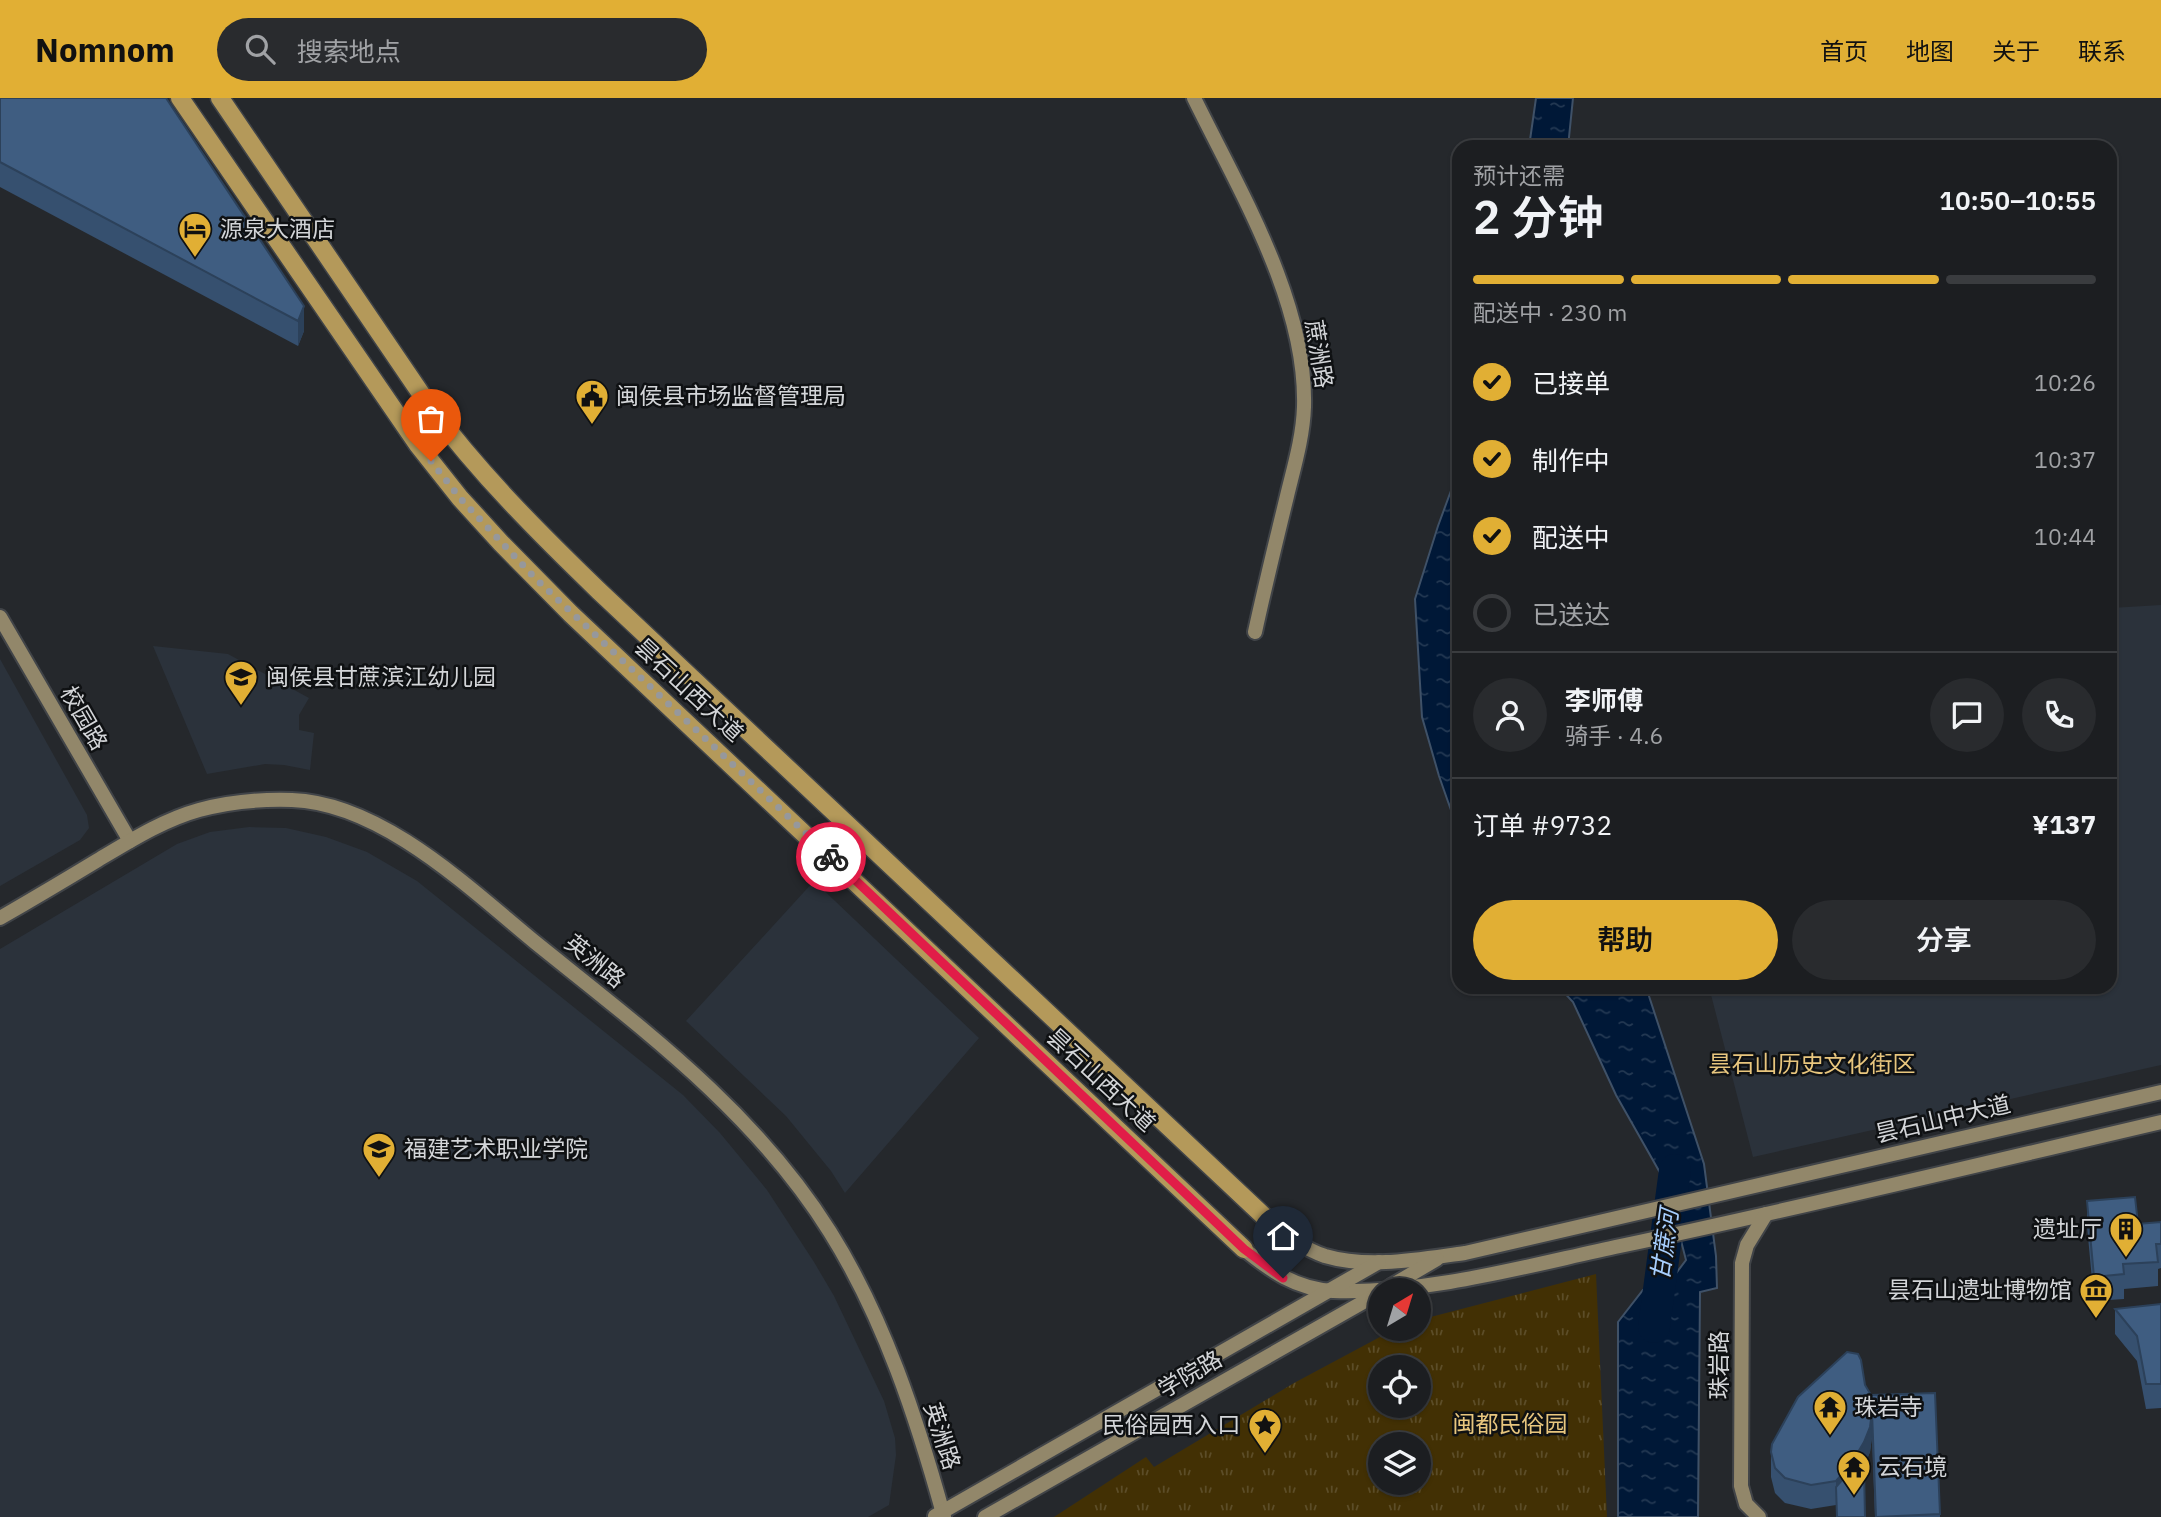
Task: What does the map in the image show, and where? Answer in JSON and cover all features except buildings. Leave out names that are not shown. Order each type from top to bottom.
[{"type":"main road","name":"昙石山西大道","points":[[180,98],[404,426],[445,480],[501,543],[571,614],[1244,1249]]},
{"type":"main road","name":"昙石山西大道","points":[[220,98],[430,407],[465,453],[518,510],[619,610],[1270,1222]]},
{"type":"main road","name":"蔗洲路","points":[[1194,98],[1267,248],[1291,319],[1304,379],[1301,439],[1255,632]]},
{"type":"main road","name":"校园路","points":[[0,617],[130,841]]},
{"type":"main road","name":"英洲路","points":[[0,918],[130,841],[182,816],[228,804],[303,800],[346,811],[385,830],[445,869],[676,1056],[725,1102],[766,1148],[823,1221],[851,1266],[878,1322],[925,1450],[940,1515]]},
{"type":"main road","name":"昙石山中大道","points":[[1442,1256],[1465,1253],[2161,1092]]},
{"type":"main road","points":[[1432,1284],[1760,1215],[2161,1122]]},
{"type":"main road","name":"珠岩路","points":[[1759,1517],[1746,1504],[1741,1486],[1742,1263],[1760,1215]]},
{"type":"main road","points":[[1270,1222],[1300,1244],[1325,1256],[1357,1261],[1442,1256]]},
{"type":"main road","points":[[1244,1249],[1283,1278],[1331,1291],[1368,1290]]},
{"type":"main road","name":"学院路","points":[[1404,1278],[1442,1256]]},
{"type":"main road","points":[[940,1515],[1380,1261]]},
{"type":"main road","name":"学院路","points":[[985,1517],[1368,1299]]},
{"type":"shaded area","name":"昙石山历史文化街区","points":[[2161,605],[2161,1065],[1753,1157],[1711,994],[2117,994],[2117,608]]},
{"type":"shaded area","name":"闽侯县甘蔗滨江幼儿园","points":[[153,646],[228,654],[309,698],[299,715],[299,730],[314,733],[310,770],[265,764],[207,774]]},
{"type":"shaded area","points":[[0,659],[87,815],[89,828],[80,840],[0,886]]},
{"type":"shaded area","name":"福建艺术职业学院","points":[[249,827],[286,828],[326,837],[367,852],[417,881],[683,1095],[720,1133],[767,1190],[814,1262],[834,1296],[884,1401],[895,1438],[896,1455],[889,1505],[868,1517],[0,1517],[0,949],[177,844],[210,832]]},
{"type":"shaded area","points":[[814,881],[979,1038],[845,1193],[831,1171],[786,1116],[686,1021]]},
{"type":"green space","name":"闽都民俗园","points":[[1596,1274],[1607,1517],[1054,1517],[1146,1457],[1154,1467],[1294,1383],[1372,1341],[1431,1341],[1432,1317]]},
{"type":"water","points":[[1536,98],[1573,98],[1569,140],[1530,140]]},
{"type":"water","points":[[1452,488],[1452,813],[1422,717],[1415,599]]},
{"type":"water","points":[[1566,994],[1648,994],[1704,1164],[1716,1256],[1717,1288],[1700,1292],[1698,1517],[1618,1517],[1618,1322],[1643,1290],[1668,1284],[1686,1260],[1663,1178],[1616,1095],[1573,1002]]},
{"type":"waterway","name":"甘蔗河","points":[[1654,1327],[1675,1170]]},
{"type":"way so far","points":[[431,461],[501,543],[571,614],[831,857]]},
{"type":"place","name":"源泉大酒店","points":[[195,259]]},
{"type":"place","name":"闽侯县市场监督管理局","points":[[592,426]]},
{"type":"place","name":"闽侯县甘蔗滨江幼儿园","points":[[241,707]]},
{"type":"place","name":"福建艺术职业学院","points":[[379,1179]]},
{"type":"place","name":"遗址厅","points":[[2126,1259]]},
{"type":"place","name":"昙石山遗址博物馆","points":[[2096,1320]]},
{"type":"place","name":"珠岩寺","points":[[1830,1437]]},
{"type":"place","name":"民俗园西入口","points":[[1265,1455]]},
{"type":"place","name":"云石境","points":[[1854,1497]]},
{"type":"route","points":[[831,857],[1244,1249],[1283,1278]]}]
